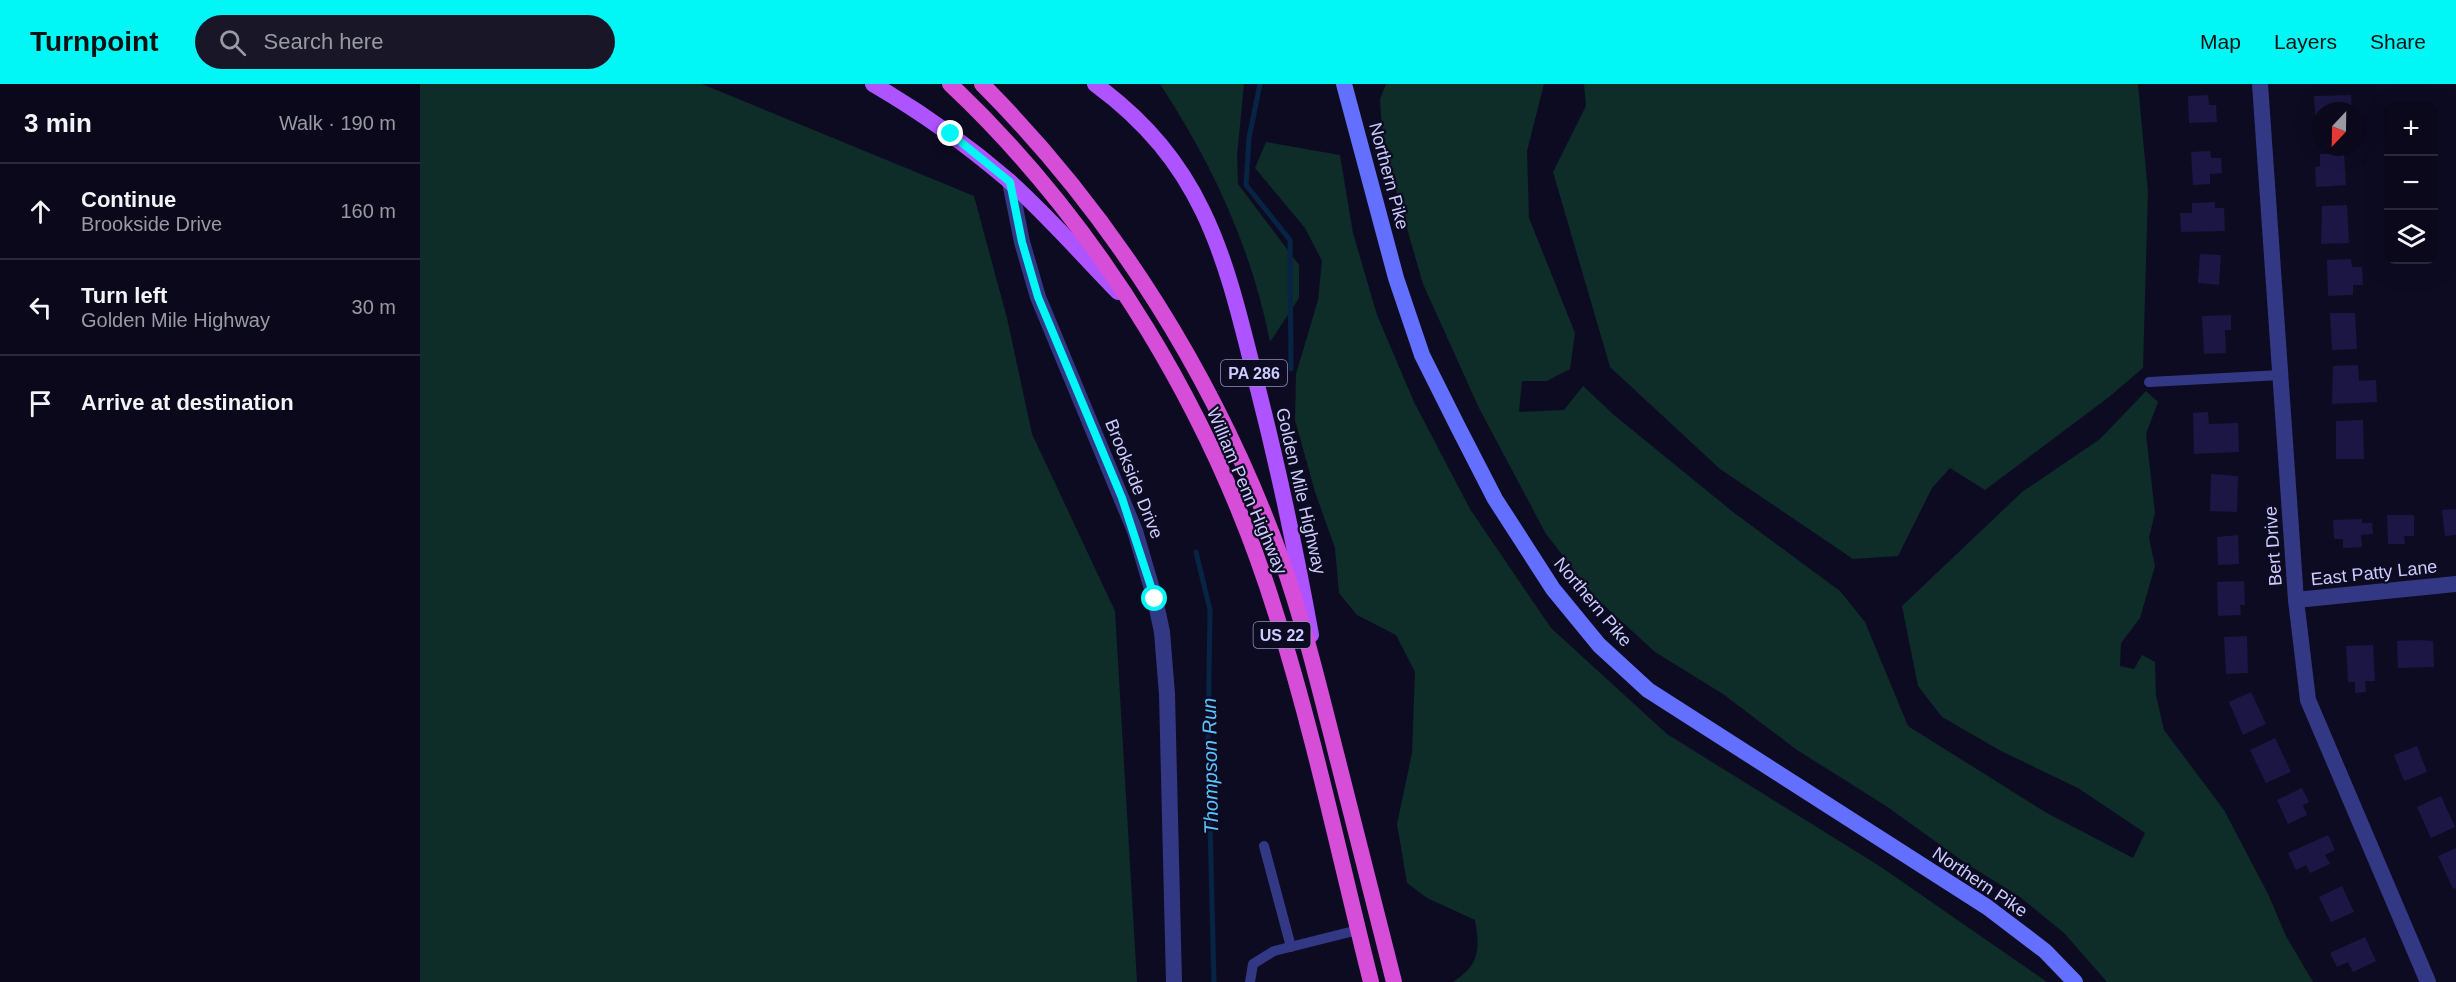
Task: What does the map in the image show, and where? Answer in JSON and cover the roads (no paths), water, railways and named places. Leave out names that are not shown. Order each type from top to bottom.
[{"type":"highway","name":"William Penn Highway","points":[[950,84],[989,123],[1051,196],[1134,309],[1205,438],[1259,565],[1289,657],[1371,982]]},
{"type":"highway","name":"William Penn Highway","points":[[982,84],[1037,143],[1099,220],[1153,298],[1197,373],[1244,468],[1280,557],[1300,617],[1394,982]]},
{"type":"main road","points":[[873,84],[951,134],[1010,182],[1134,309]]},
{"type":"main road","name":"Golden Mile Highway","points":[[1095,84],[1146,127],[1176,164],[1200,203],[1220,246],[1285,496],[1324,703]]},
{"type":"main road","name":"Northern Pike","points":[[1344,84],[1396,278],[1422,355],[1495,499],[1553,589],[1599,645],[1648,690],[1987,908],[2045,951],[2075,982]]},
{"type":"street","name":"Bert Drive","points":[[2260,84],[2296,600],[2308,700],[2428,982]]},
{"type":"street","name":"Brookside Drive","points":[[1010,182],[1022,242],[1038,297],[1135,531],[1162,632],[1167,694],[1174,982]]},
{"type":"street","name":"East Patty Lane","points":[[2296,600],[2456,584]]},
{"type":"lane","points":[[2149,382],[2281,375]]},
{"type":"lane","points":[[1264,846],[1291,947]]},
{"type":"lane","points":[[1250,982],[1253,964],[1274,951],[1358,930]]},
{"type":"waterway","name":"Thompson Run","points":[[1260,84],[1249,138],[1246,185],[1290,240],[1291,369]]},
{"type":"waterway","name":"Thompson Run","points":[[1196,552],[1210,610],[1208,744],[1214,982]]}]
